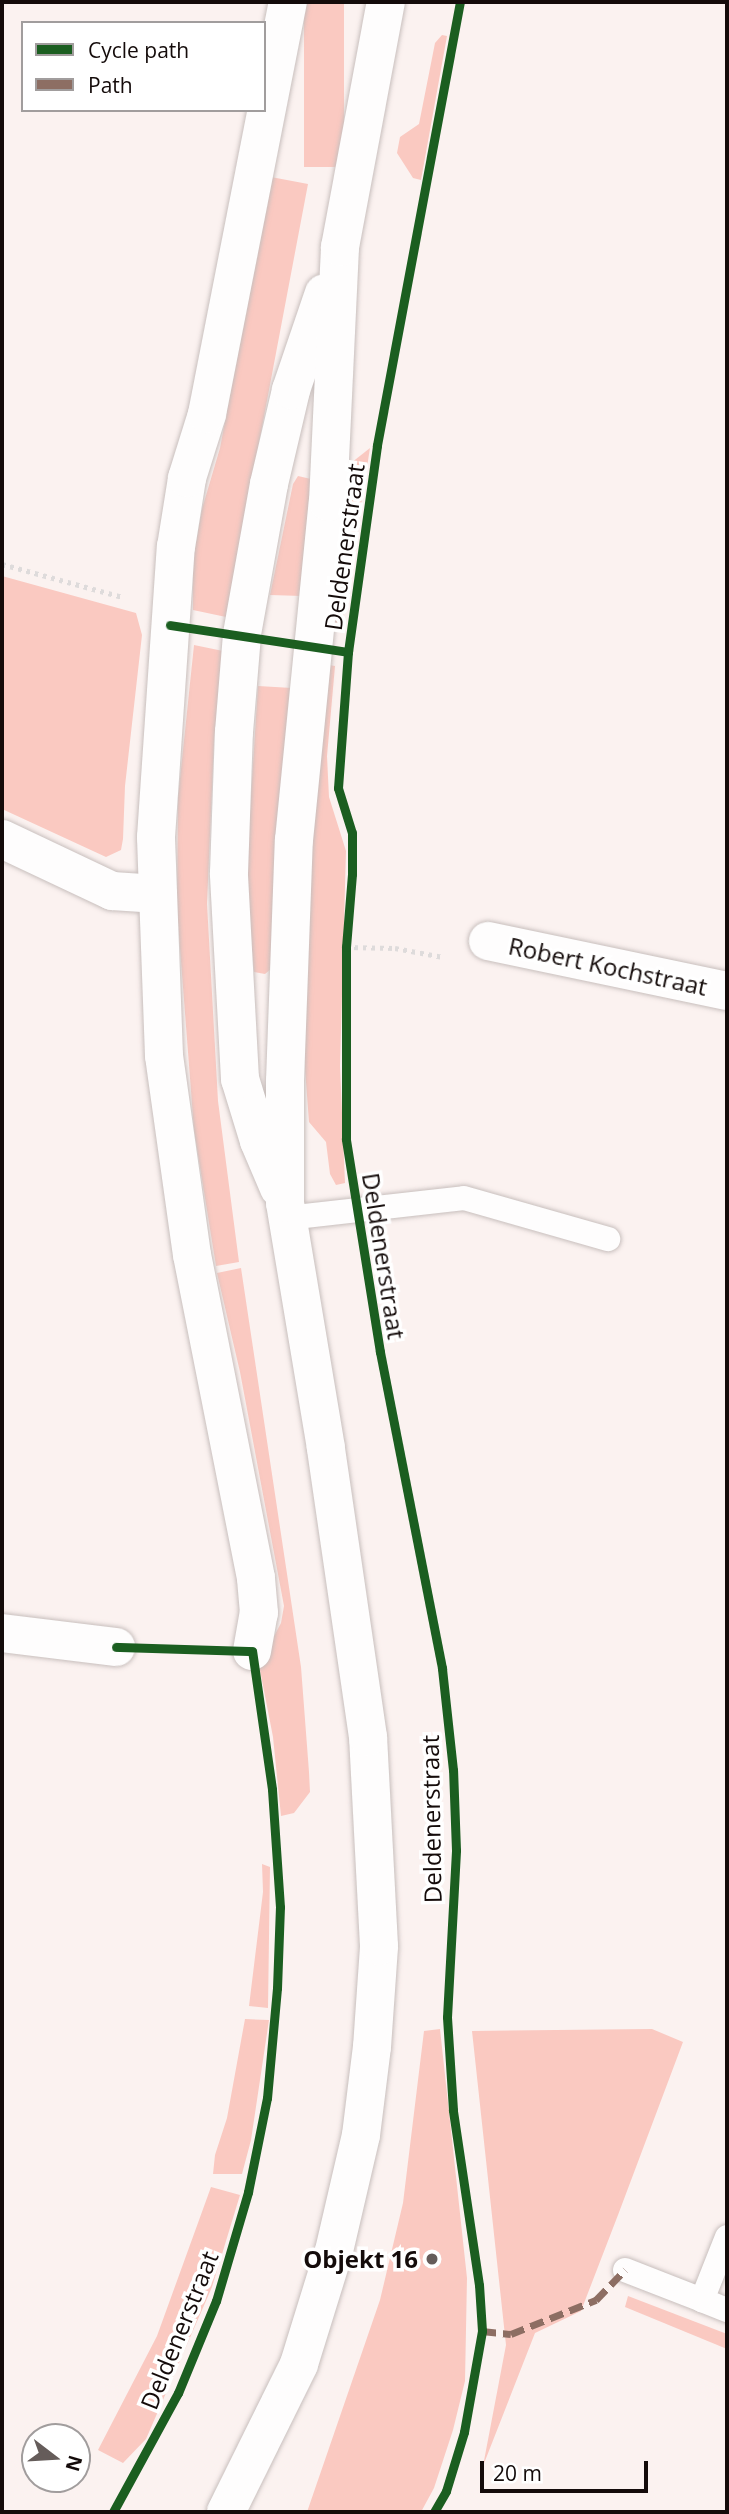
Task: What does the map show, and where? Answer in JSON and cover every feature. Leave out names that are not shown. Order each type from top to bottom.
[{"type":"main road","points":[[252,1651],[258,1614],[257,1578],[192,1255],[164,1056],[156,837],[170,609],[187,478],[207,414],[288,2]]},
{"type":"main road","name":"Deldenerstraat","points":[[226,2512],[299,2364],[334,2250],[361,2135],[372,2047],[379,1946],[368,1737],[326,1448],[286,1210],[285,1081],[294,840],[328,502],[340,247],[386,2]]},
{"type":"main road","name":"Deldenerstraat","points":[[286,1210],[259,1141],[240,1079],[229,873],[234,732],[242,634],[269,484],[291,390],[340,247]]},
{"type":"main road","points":[[2,839],[111,891],[158,894]]},
{"type":"main road","name":"Robert Kochstraat","points":[[488,941],[727,991]]},
{"type":"main road","points":[[2,1633],[116,1647]]},
{"type":"lane","points":[[286,1210],[464,1198],[608,1239]]},
{"type":"lane","points":[[702,2300],[727,2237]]},
{"type":"lane","points":[[625,2270],[727,2310]]},
{"type":"path","points":[[2,564],[170,609]]},
{"type":"path","points":[[346,960],[347,935]]},
{"type":"path","points":[[345,947],[395,948],[484,965],[488,941]]},
{"type":"shaded area","points":[[304,2],[344,2],[344,167],[304,167]]},
{"type":"shaded area","points":[[442,35],[447,36],[421,180],[413,178],[397,153],[400,137],[419,124],[435,43]]},
{"type":"shaded area","points":[[271,177],[308,184],[226,617],[193,610],[193,559],[202,509],[220,448]]},
{"type":"shaded area","points":[[370,448],[342,625],[338,628],[334,623],[334,606],[351,463]]},
{"type":"shaded area","points":[[298,476],[311,479],[302,596],[270,595],[293,484]]},
{"type":"shaded area","points":[[2,576],[136,613],[142,635],[125,786],[123,839],[121,850],[106,857],[2,809]]},
{"type":"shaded area","points":[[194,645],[223,651],[214,741],[207,904],[218,1101],[239,1262],[216,1266],[194,1130],[177,909],[178,798]]},
{"type":"shaded area","points":[[329,665],[335,666],[327,756],[329,797],[346,851],[340,1066],[345,1183],[336,1185],[330,1174],[326,1142],[309,1122],[303,1042],[306,903]]},
{"type":"shaded area","points":[[258,686],[292,688],[271,969],[265,974],[254,972],[248,907],[248,843]]},
{"type":"shaded area","points":[[241,1268],[301,1667],[309,1772],[310,1792],[294,1813],[281,1816],[273,1737],[259,1665],[281,1623],[284,1606],[240,1372],[217,1273]]},
{"type":"shaded area","points":[[262,1864],[270,1867],[268,2008],[249,2006],[263,1892]]},
{"type":"shaded area","points":[[245,2019],[269,2020],[251,2140],[242,2174],[213,2174],[215,2155],[227,2118]]},
{"type":"shaded area","points":[[440,2029],[467,2278],[465,2381],[453,2430],[434,2488],[421,2512],[307,2512],[380,2300],[403,2203],[424,2031]]},
{"type":"shaded area","points":[[652,2029],[683,2042],[581,2311],[535,2333],[483,2466],[506,2345],[472,2031]]},
{"type":"shaded area","points":[[211,2187],[240,2195],[212,2287],[146,2439],[123,2463],[98,2450],[157,2336]]},
{"type":"shaded area","points":[[628,2296],[727,2334],[727,2349],[625,2307]]},
{"type":"marked path","points":[[482,2331],[511,2334],[596,2300],[625,2270]]},
{"type":"cycle path","points":[[434,2512],[446,2491],[464,2432],[482,2331],[479,2285],[453,2110],[447,2017],[456,1850],[453,1770],[442,1668],[380,1352],[346,1139],[346,947],[352,874],[352,833],[338,788],[348,652],[377,445],[460,2]]},
{"type":"cycle path","points":[[170,625],[348,652]]},
{"type":"cycle path","points":[[113,2512],[178,2393],[216,2301],[248,2192],[267,2098],[277,1988],[280,1907],[272,1789],[252,1651],[116,1647]]},
{"type":"place","name":"Objekt 16","points":[[432,2259]]}]
